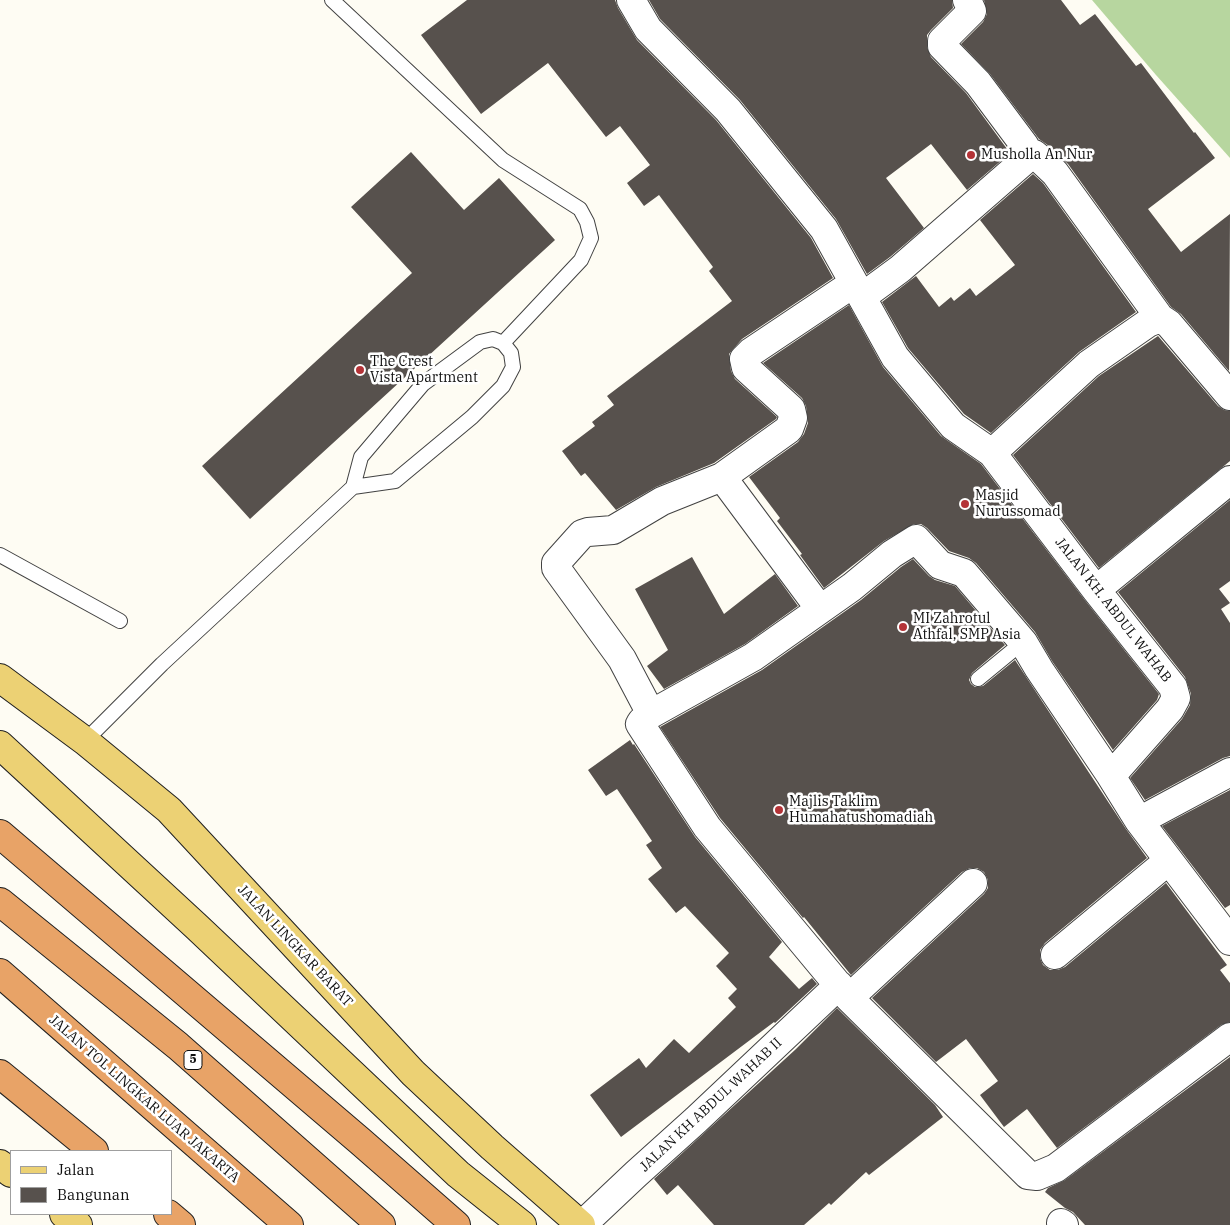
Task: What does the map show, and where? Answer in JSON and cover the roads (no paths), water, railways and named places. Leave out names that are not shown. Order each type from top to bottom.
[{"type":"highway","points":[[0,834],[456,1225]]},
{"type":"highway","name":"5","points":[[0,902],[178,1046],[381,1225]]},
{"type":"highway","name":"JALAN TOL LINGKAR LUAR JAKARTA","points":[[0,973],[289,1225]]},
{"type":"highway","points":[[0,1074],[93,1150]]},
{"type":"highway","points":[[169,1215],[181,1225]]},
{"type":"main road","name":"JALAN LINGKAR BARAT","points":[[0,678],[85,741],[169,810],[413,1073],[486,1141],[582,1225]]},
{"type":"main road","points":[[0,745],[197,927],[458,1174],[522,1225]]},
{"type":"main road","points":[[0,1164],[10,1172]]},
{"type":"main road","points":[[65,1215],[78,1225]]},
{"type":"street","name":"JALAN KH. ABDUL WAHAB","points":[[631,0],[648,30],[728,110],[824,229],[895,357],[953,426],[992,453],[1096,590],[1173,687],[1176,698],[1170,709],[1111,776]]},
{"type":"street","points":[[652,714],[622,659],[556,568],[556,563],[582,534],[613,530],[662,501],[722,477],[789,429],[793,418],[791,409],[746,368],[744,359],[751,352],[858,290],[900,269],[1024,161],[1027,152],[1025,146],[978,83],[942,46],[942,41],[972,11],[967,0]]},
{"type":"street","points":[[1027,152],[1034,154],[1055,173],[1160,318],[1169,324],[1230,396]]},
{"type":"street","points":[[992,453],[1088,364],[1148,323],[1160,318]]},
{"type":"street","points":[[722,477],[820,610]]},
{"type":"street","points":[[1096,590],[1230,480]]},
{"type":"street","points":[[1230,941],[1139,821],[1022,642],[964,573],[940,565],[916,539],[892,554],[852,587],[753,657],[652,714],[640,724],[707,827],[844,991],[1028,1175],[1037,1176],[1056,1168],[1230,1038]]},
{"type":"street","points":[[1139,821],[1230,772]]},
{"type":"street","points":[[1055,955],[1168,861]]},
{"type":"street","name":"JALAN KH ABDUL WAHAB II","points":[[582,1225],[696,1120],[973,882]]},
{"type":"lane","points":[[332,0],[503,160],[580,209],[587,222],[591,238],[581,260],[504,342]]},
{"type":"lane","points":[[85,741],[162,664],[352,487],[361,457],[423,384],[480,342],[492,339],[504,342],[511,353],[513,367],[503,386],[472,417],[395,482],[352,487]]},
{"type":"lane","points":[[0,555],[120,621]]},
{"type":"lane","points":[[978,679],[1022,642]]},
{"type":"place","name":"Musholla An Nur","points":[[971,155]]},
{"type":"place","name":"The Crest Vista Apartment","points":[[360,370]]},
{"type":"place","name":"Masjid Nurussomad","points":[[965,504]]},
{"type":"place","name":"MI Zahrotul Athfal, SMP Asia","points":[[903,627]]},
{"type":"place","name":"Majlis Taklim Humahatushomadiah","points":[[779,810]]}]
